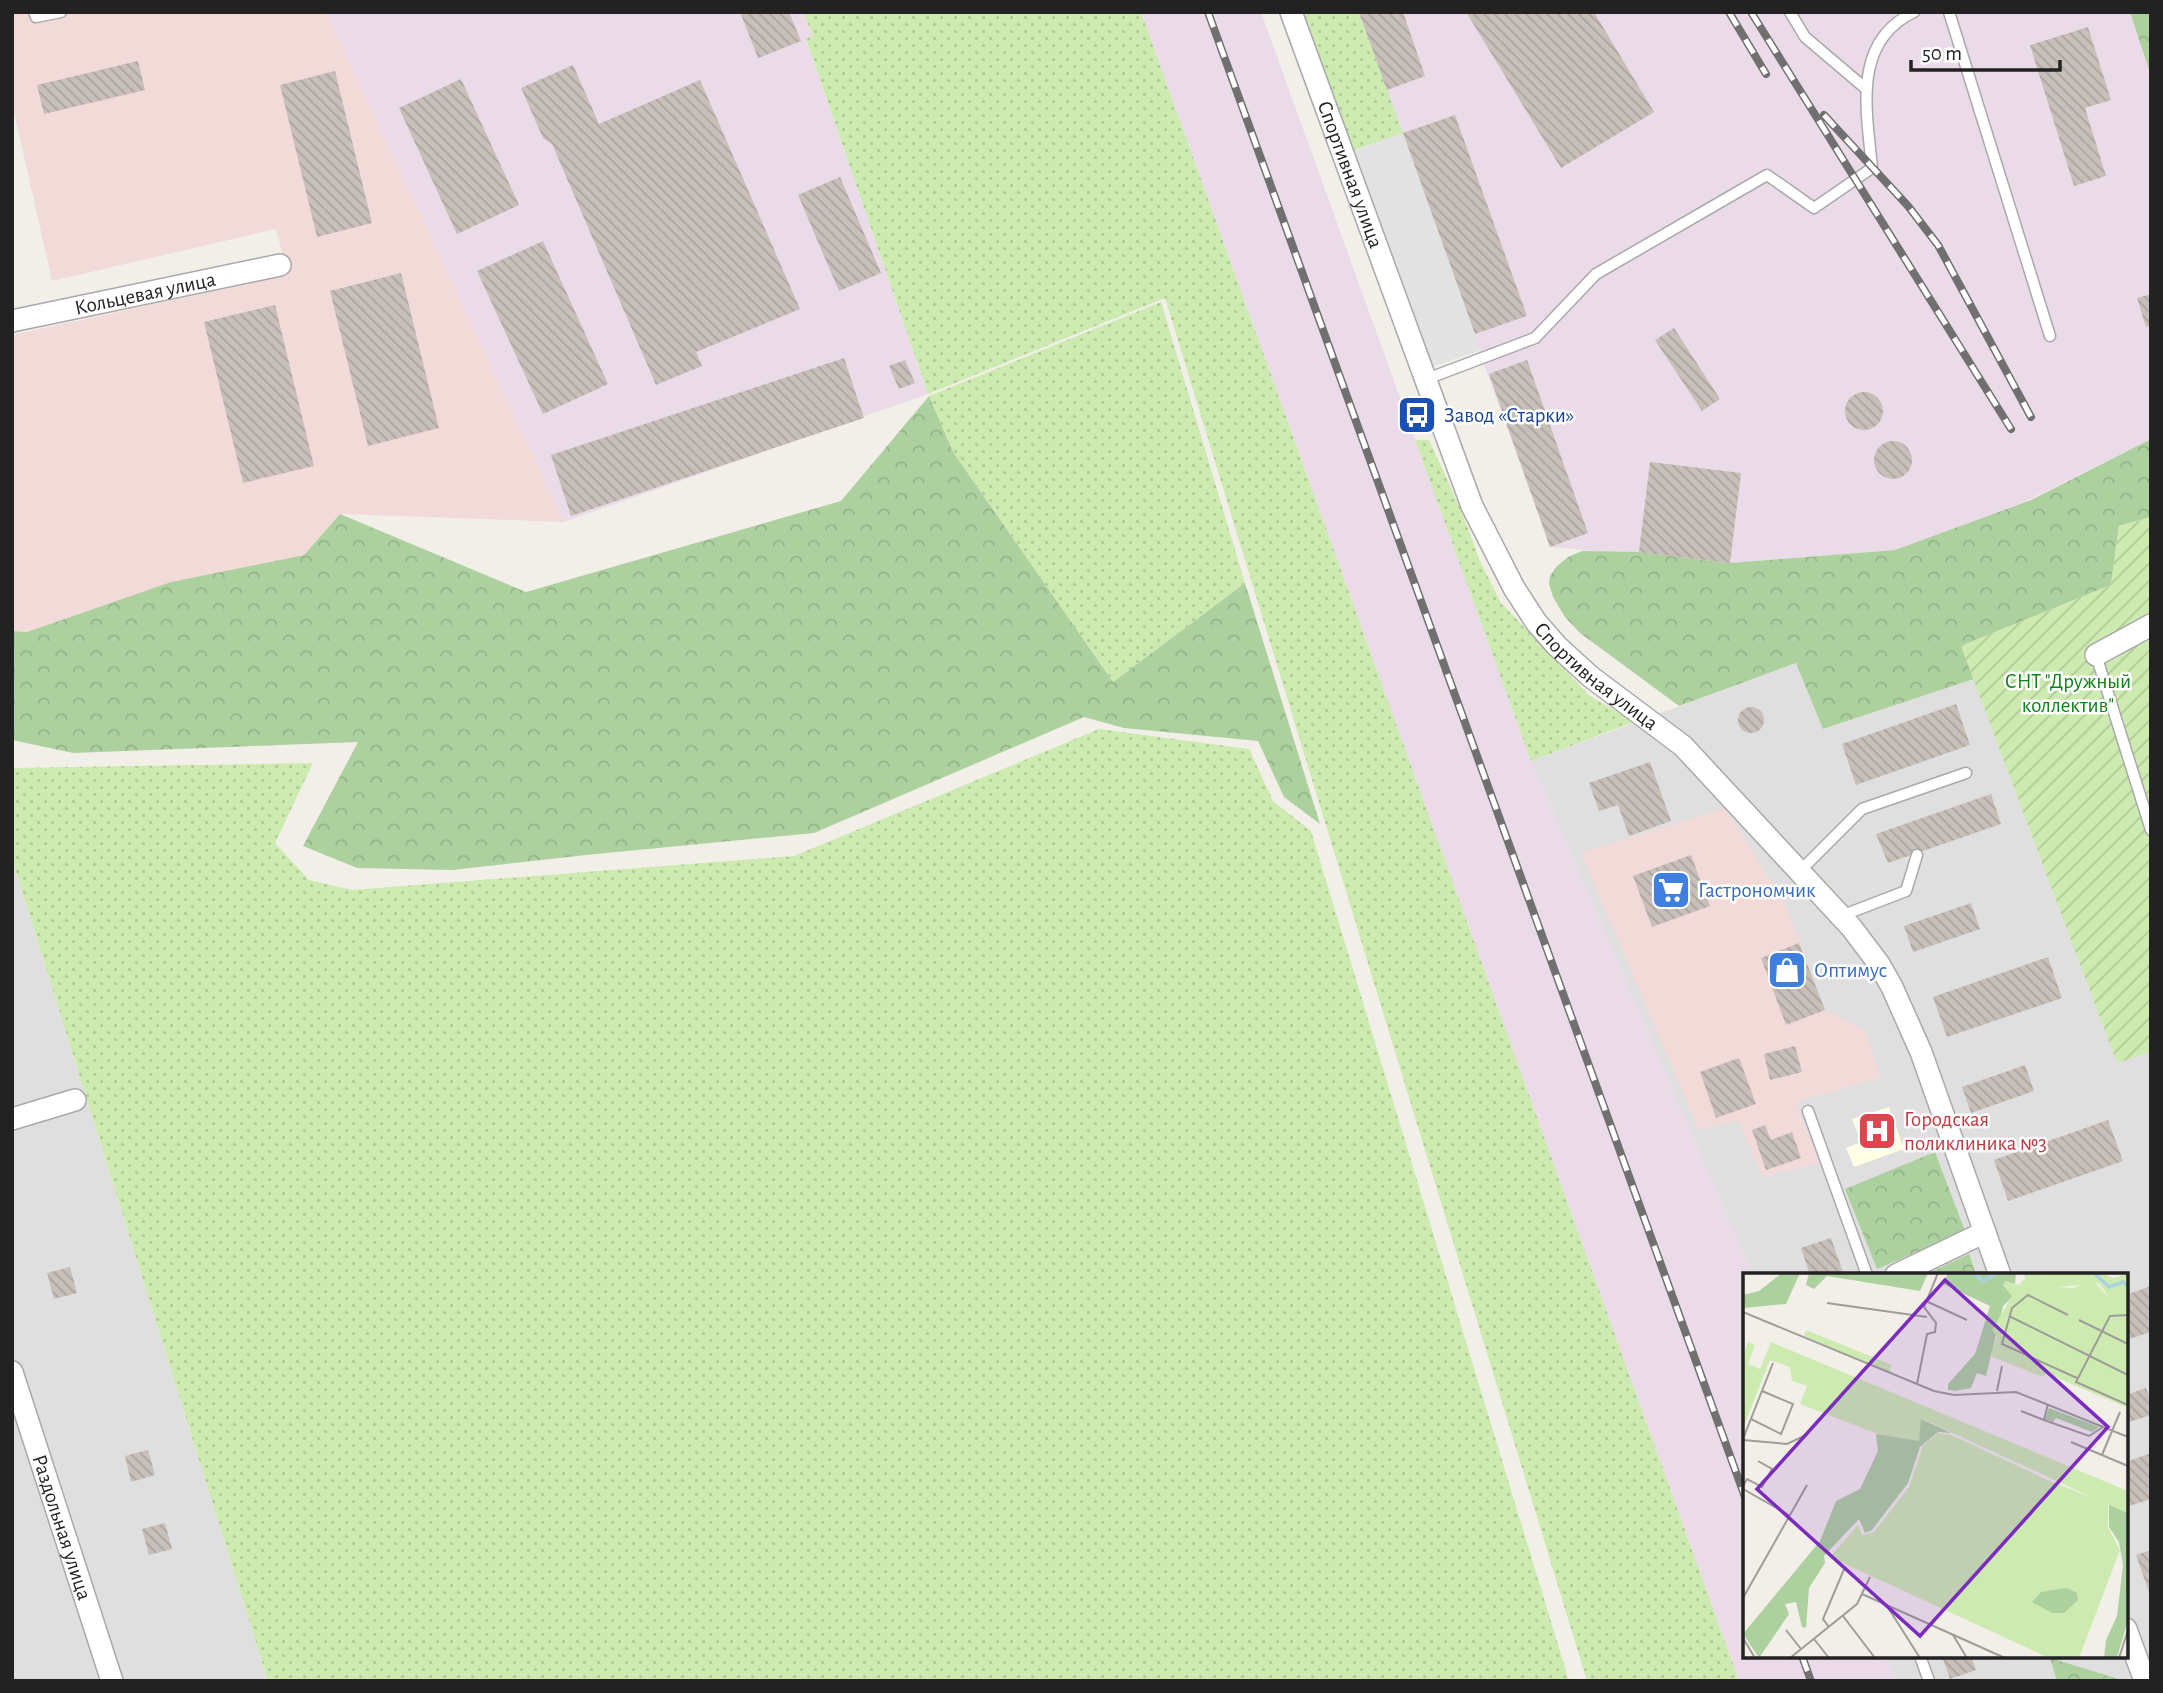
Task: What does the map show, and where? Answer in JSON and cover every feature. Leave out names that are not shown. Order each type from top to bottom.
[{"type":"street","name":"Спортивная улица","points":[[1291,12],[1472,506],[1514,589],[1536,622],[1557,646],[1591,677],[1682,746],[1841,916],[1880,964],[1921,1052],[1999,1273]]},
{"type":"street","name":"Кольцевая улица","points":[[13,316],[280,265]]},
{"type":"street","points":[[2096,655],[2151,625]]},
{"type":"street","points":[[12,1119],[75,1100]]},
{"type":"street","points":[[1900,1273],[1985,1232]]},
{"type":"street","name":"Раздольная улица","points":[[12,1373],[112,1681]]},
{"type":"street","points":[[2128,1635],[2141,1671]]},
{"type":"street","points":[[2119,1658],[2141,1671]]},
{"type":"lane","points":[[34,12],[36,18],[61,12]]},
{"type":"lane","points":[[1790,12],[1805,37],[1865,88]]},
{"type":"lane","points":[[1424,380],[1535,338],[1596,274],[1767,175],[1814,208],[1872,168],[1865,88],[1870,62],[1880,43],[1900,19],[1914,12]]},
{"type":"lane","points":[[1949,12],[2050,336]]},
{"type":"lane","points":[[2096,655],[2151,830]]},
{"type":"lane","points":[[1799,872],[1862,809],[1966,773]]},
{"type":"lane","points":[[1841,916],[1906,891],[1917,855]]},
{"type":"lane","points":[[1808,1111],[1866,1273]]},
{"type":"lane","points":[[1921,1658],[1929,1681]]},
{"type":"shaded area","points":[[12,12],[326,12],[564,522],[340,514],[304,555],[171,582],[27,632],[12,631],[12,335],[288,275],[276,229],[52,281],[12,103]]},
{"type":"shaded area","points":[[326,12],[803,12],[813,36],[806,40],[928,394],[564,522]]},
{"type":"shaded area","points":[[1141,12],[1261,12],[1531,761],[1751,1273],[1743,1273],[1743,1658],[1888,1658],[1896,1681],[1739,1681]]},
{"type":"shaded area","points":[[1357,12],[2130,12],[2151,76],[2151,439],[2022,503],[1895,550],[1730,563],[1550,547]]},
{"type":"shaded area","points":[[1403,133],[1481,350],[1429,368],[1352,151]]},
{"type":"shaded area","points":[[1796,663],[1824,729],[1974,679],[2117,1062],[2151,1052],[2151,1681],[1896,1681],[1888,1658],[2128,1658],[2128,1273],[1751,1273],[1531,761]]},
{"type":"shaded area","points":[[1725,808],[1785,904],[1825,1010],[1865,1030],[1881,1078],[1796,1102],[1819,1163],[1762,1177],[1739,1120],[1699,1130],[1581,853]]},
{"type":"shaded area","points":[[12,859],[268,1681],[12,1681]]},
{"type":"shaded area","name":"Городская поликлиника №3","points":[[1889,1107],[1904,1149],[1854,1167],[1846,1148],[1861,1142],[1852,1119]]},
{"type":"green space","points":[[803,12],[1141,12],[1739,1681],[1587,1681],[1165,298],[928,394],[806,39],[813,36]]},
{"type":"green space","points":[[1304,12],[1359,12],[1403,133],[1352,151]]},
{"type":"green space","points":[[2130,12],[2151,12],[2151,76]]},
{"type":"green space","points":[[1161,302],[1245,583],[1113,682],[953,452],[929,396]]},
{"type":"green space","points":[[929,396],[953,452],[1113,682],[1245,583],[1320,824],[1284,797],[1258,741],[1124,728],[1084,717],[814,833],[452,870],[357,868],[303,846],[358,742],[73,753],[12,740],[12,631],[27,632],[171,582],[304,555],[340,514],[526,592],[841,501]]},
{"type":"green space","points":[[2151,439],[2151,517],[2119,526],[2111,585],[1961,646],[1974,679],[1823,729],[1796,663],[1679,706],[1580,633],[1565,617],[1549,584],[1550,576],[1556,567],[1568,557],[1582,551],[1639,552],[1730,563],[1895,550],[2031,500]]},
{"type":"green space","points":[[1415,440],[1429,440],[1461,510],[1480,561],[1501,603],[1590,696],[1634,722],[1531,761]]},
{"type":"green space","name":"СНТ \"Дружный коллектив\"","points":[[2151,517],[2151,1052],[2117,1063],[1961,646],[2111,585],[2119,526]]},
{"type":"green space","points":[[1099,729],[1249,749],[1273,801],[1311,831],[1569,1681],[268,1681],[12,859],[12,768],[313,763],[275,843],[309,880],[352,890],[794,856]]},
{"type":"green space","points":[[1935,1152],[1965,1231],[1877,1269],[1845,1189]]},
{"type":"green space","points":[[1969,1254],[1975,1273],[1929,1273]]},
{"type":"green space","points":[[2050,1658],[2125,1681],[2057,1681]]},
{"type":"building","points":[[740,12],[789,12],[801,41],[758,58]]},
{"type":"building","points":[[1359,12],[1403,12],[1425,76],[1387,90]]},
{"type":"building","points":[[1466,12],[1594,12],[1654,112],[1561,168]]},
{"type":"building","points":[[2088,27],[2111,100],[2085,108],[2106,176],[2074,186],[2030,45]]},
{"type":"building","points":[[138,61],[145,90],[44,114],[37,85]]},
{"type":"building","points":[[573,65],[599,124],[700,80],[800,309],[696,352],[702,366],[656,385],[552,144],[543,138],[521,88]]},
{"type":"building","points":[[335,71],[372,223],[317,237],[280,85]]},
{"type":"building","points":[[461,79],[519,205],[457,234],[399,108]]},
{"type":"building","points":[[1455,115],[1527,316],[1475,334],[1403,133]]},
{"type":"building","points":[[840,177],[881,273],[839,291],[798,195]]},
{"type":"building","points":[[543,241],[608,384],[543,414],[477,271]]},
{"type":"building","points":[[401,273],[439,428],[368,446],[330,291]]},
{"type":"building","points":[[2151,294],[2151,326],[2146,327],[2137,298]]},
{"type":"building","points":[[275,305],[314,466],[243,483],[204,322]]},
{"type":"building","points":[[1674,328],[1720,399],[1702,411],[1655,340]]},
{"type":"building","points":[[844,358],[864,418],[571,516],[551,455]]},
{"type":"building","points":[[905,360],[915,383],[899,389],[889,366]]},
{"type":"building","points":[[1527,360],[1588,533],[1550,547],[1489,374]]},
{"type":"building","points":[[1864,392],[1878,397],[1883,411],[1878,425],[1864,430],[1850,425],[1845,411],[1850,397]]},
{"type":"building","points":[[1893,441],[1907,446],[1912,460],[1907,474],[1893,479],[1879,474],[1874,460],[1879,446]]},
{"type":"building","points":[[1650,462],[1741,473],[1730,563],[1639,552]]},
{"type":"building","points":[[1956,704],[1970,745],[1856,785],[1842,744]]},
{"type":"building","points":[[1751,707],[1760,711],[1764,720],[1760,729],[1751,733],[1742,729],[1738,720],[1742,711]]},
{"type":"building","points":[[1650,762],[1671,821],[1629,836],[1618,805],[1599,811],[1589,783]]},
{"type":"building","points":[[1991,794],[2001,824],[1888,863],[1876,834]]},
{"type":"building","name":"Гастрономчик","points":[[1691,855],[1710,906],[1652,927],[1633,876]]},
{"type":"building","points":[[1971,903],[1980,929],[1913,952],[1904,926]]},
{"type":"building","points":[[1799,943],[1825,1010],[1786,1025],[1761,958]]},
{"type":"building","points":[[2048,957],[2062,998],[1947,1037],[1933,997]]},
{"type":"building","points":[[1795,1046],[1802,1072],[1770,1080],[1764,1054]]},
{"type":"building","points":[[1739,1058],[1756,1104],[1716,1118],[1700,1072]]},
{"type":"building","points":[[2025,1065],[2034,1091],[1971,1113],[1962,1087]]},
{"type":"building","points":[[2108,1120],[2123,1161],[2008,1201],[1994,1160]]},
{"type":"building","points":[[1765,1125],[1771,1140],[1792,1132],[1801,1158],[1766,1170],[1752,1130]]},
{"type":"building","points":[[1831,1238],[1843,1273],[1809,1273],[1801,1248]]},
{"type":"building","points":[[70,1267],[77,1293],[54,1299],[47,1273]]},
{"type":"building","points":[[2151,1286],[2151,1332],[2128,1339],[2128,1294]]},
{"type":"building","points":[[2146,1388],[2151,1401],[2151,1415],[2128,1422],[2128,1394]]},
{"type":"building","points":[[148,1450],[155,1475],[131,1482],[125,1456]]},
{"type":"building","points":[[2151,1453],[2151,1499],[2128,1506],[2128,1461]]},
{"type":"building","points":[[165,1523],[172,1549],[149,1555],[142,1529]]},
{"type":"building","points":[[2151,1550],[2151,1595],[2150,1595],[2136,1555]]},
{"type":"building","points":[[1943,1658],[1972,1658],[1976,1670],[1950,1679]]},
{"type":"railway","points":[[1208,12],[1743,1491]]},
{"type":"railway","points":[[1729,12],[1766,74]]},
{"type":"railway","points":[[1751,12],[2011,429]]},
{"type":"railway","points":[[1824,115],[1908,206],[1938,245],[2031,417]]},
{"type":"railway","points":[[1803,1658],[1811,1681]]},
{"type":"place","name":"Завод «Старки»","points":[[1417,415]]},
{"type":"place","name":"Гастрономчик","points":[[1671,890]]},
{"type":"place","name":"Оптимус","points":[[1787,970]]},
{"type":"place","name":"Городская поликлиника №3","points":[[1877,1131]]}]
